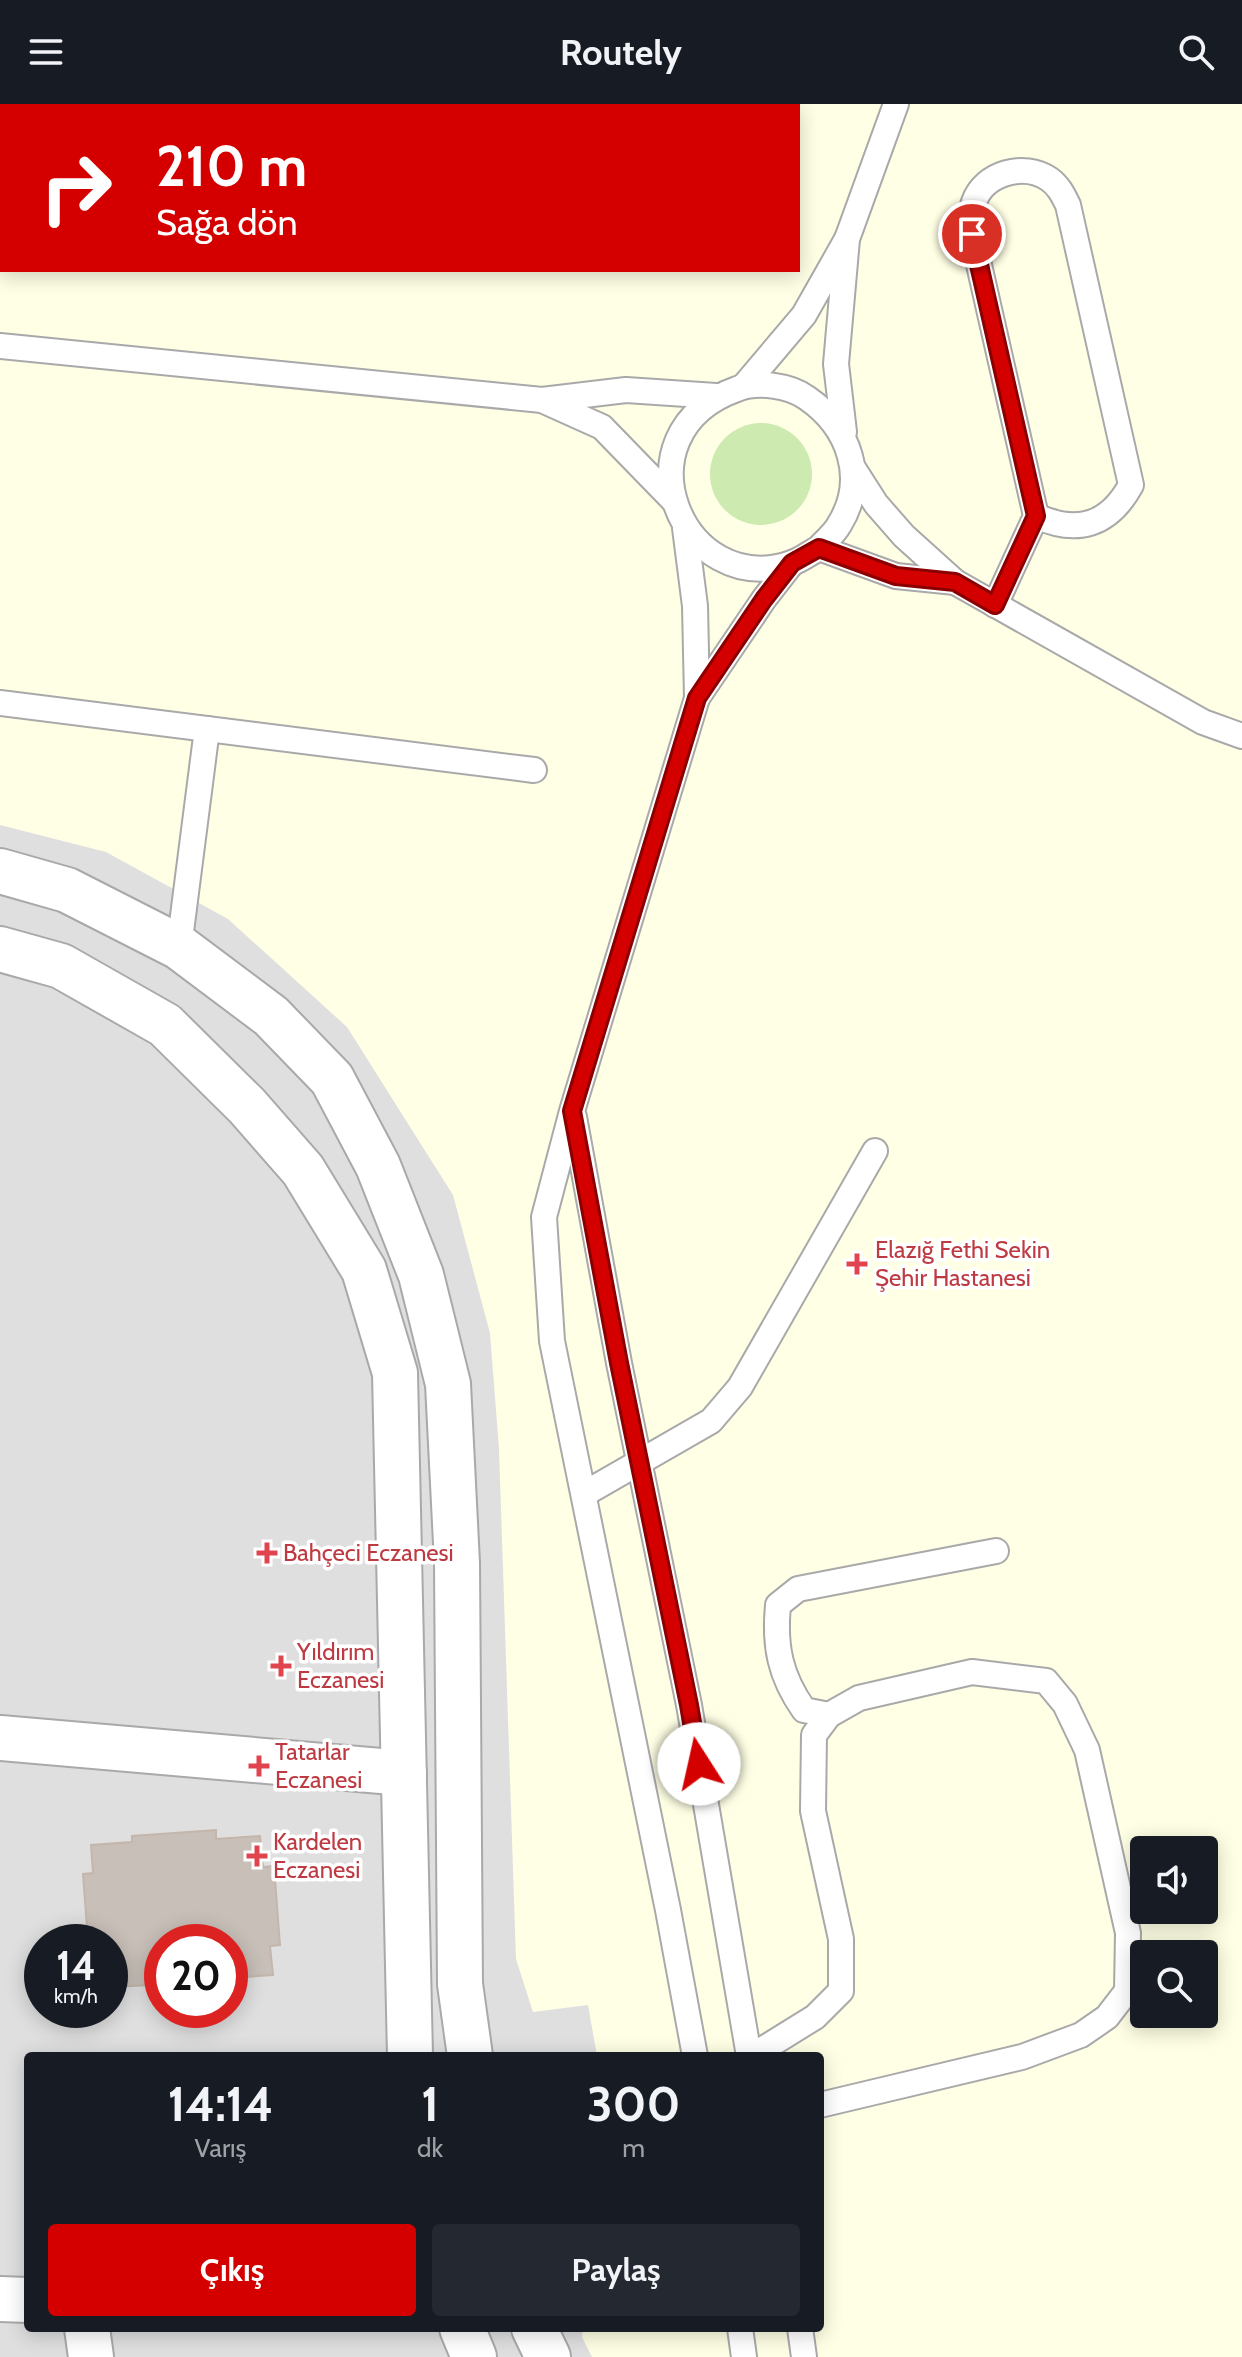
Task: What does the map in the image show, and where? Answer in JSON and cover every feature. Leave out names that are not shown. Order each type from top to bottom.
[{"type":"street","points":[[0,871],[67,890],[179,947],[271,1016],[332,1079],[378,1166],[421,1275],[448,1384],[457,1563],[460,1984],[469,2052]]},
{"type":"street","points":[[0,949],[61,966],[165,1025],[247,1106],[303,1170],[364,1270],[395,1373],[410,2052]]},
{"type":"street","points":[[0,1738],[404,1773]]},
{"type":"street","points":[[0,2299],[24,2300]]},
{"type":"street","points":[[88,2332],[91,2357]]},
{"type":"street","points":[[464,2332],[474,2357]]},
{"type":"street","points":[[536,2332],[548,2357]]},
{"type":"lane","points":[[744,386],[804,315],[847,239],[896,104]]},
{"type":"lane","points":[[995,605],[1036,516],[970,217],[974,200],[984,185],[998,176],[1015,171],[1032,172],[1048,178],[1061,189],[1068,205],[1131,485],[1122,502],[1107,515],[1089,523],[1071,526],[1036,516]]},
{"type":"lane","points":[[847,239],[836,364],[845,438],[853,468],[876,504],[904,536],[955,582],[1203,722],[1242,736]]},
{"type":"lane","points":[[0,346],[542,400],[626,390],[716,396]]},
{"type":"lane","points":[[697,698],[695,606],[685,528],[673,500],[670,470],[677,441],[693,415],[716,396],[744,386],[775,386],[803,395],[828,413],[845,438]]},
{"type":"lane","points":[[542,400],[602,427],[673,500]]},
{"type":"lane","points":[[685,528],[706,550],[733,564],[763,568],[792,563],[819,548],[839,526],[851,497],[853,468]]},
{"type":"lane","points":[[819,548],[896,576],[955,582]]},
{"type":"lane","points":[[694,2052],[552,1341],[544,1217],[572,1111],[697,698],[792,563]]},
{"type":"lane","points":[[0,703],[534,770]]},
{"type":"lane","points":[[179,947],[207,729]]},
{"type":"lane","points":[[572,1111],[689,1705],[750,2052]]},
{"type":"lane","points":[[584,1494],[711,1421],[740,1387],[875,1151]]},
{"type":"lane","points":[[829,1715],[804,1710],[789,1690],[780,1663],[776,1625],[778,1605],[798,1589],[996,1551]]},
{"type":"lane","points":[[758,2052],[815,2017],[841,1991],[841,1939],[813,1811],[814,1735],[829,1715],[859,1698],[972,1672],[1046,1681],[1065,1704],[1087,1750],[1128,1933],[1127,1991],[1107,2017],[1081,2035],[1022,2057],[824,2104]]},
{"type":"lane","points":[[741,2332],[744,2357]]},
{"type":"lane","points":[[801,2332],[804,2357]]},
{"type":"shaded area","name":"Elazığ Fethi Sekin Şehir Hastanesi","points":[[800,104],[1242,104],[1242,2357],[0,2357],[0,272],[800,272]]},
{"type":"shaded area","name":"Elazığ Fethi Sekin Şehir Hastanesi","points":[[800,104],[1242,104],[1242,2357],[592,2357],[583,2332],[824,2332],[824,2052],[596,2052],[588,2005],[533,2012],[516,1959],[499,1449],[490,1333],[453,1195],[347,1027],[228,919],[106,852],[0,825],[0,272],[800,272]]},
{"type":"green space","points":[[761,423],[780,427],[797,438],[808,455],[812,474],[808,493],[797,510],[780,521],[761,525],[742,521],[725,510],[714,493],[710,474],[714,455],[725,438],[742,427]]},
{"type":"building","points":[[216,1830],[216,1839],[260,1836],[263,1867],[274,1866],[280,1945],[270,1946],[273,1975],[248,1977],[248,1924],[144,1924],[144,1985],[128,1986],[128,1924],[87,1924],[83,1874],[93,1873],[91,1845],[132,1842],[132,1836]]},
{"type":"place","name":"Elazığ Fethi Sekin Şehir Hastanesi","points":[[857,1264]]},
{"type":"place","name":"Bahçeci Eczanesi","points":[[267,1553]]},
{"type":"place","name":"Yıldırım Eczanesi","points":[[281,1666]]},
{"type":"place","name":"Tatarlar Eczanesi","points":[[259,1766]]},
{"type":"place","name":"Kardelen Eczanesi","points":[[257,1856]]},
{"type":"route","points":[[699,1764],[572,1111],[697,698],[792,563],[819,548],[896,576],[955,582],[995,605],[1036,516],[972,234]]}]
